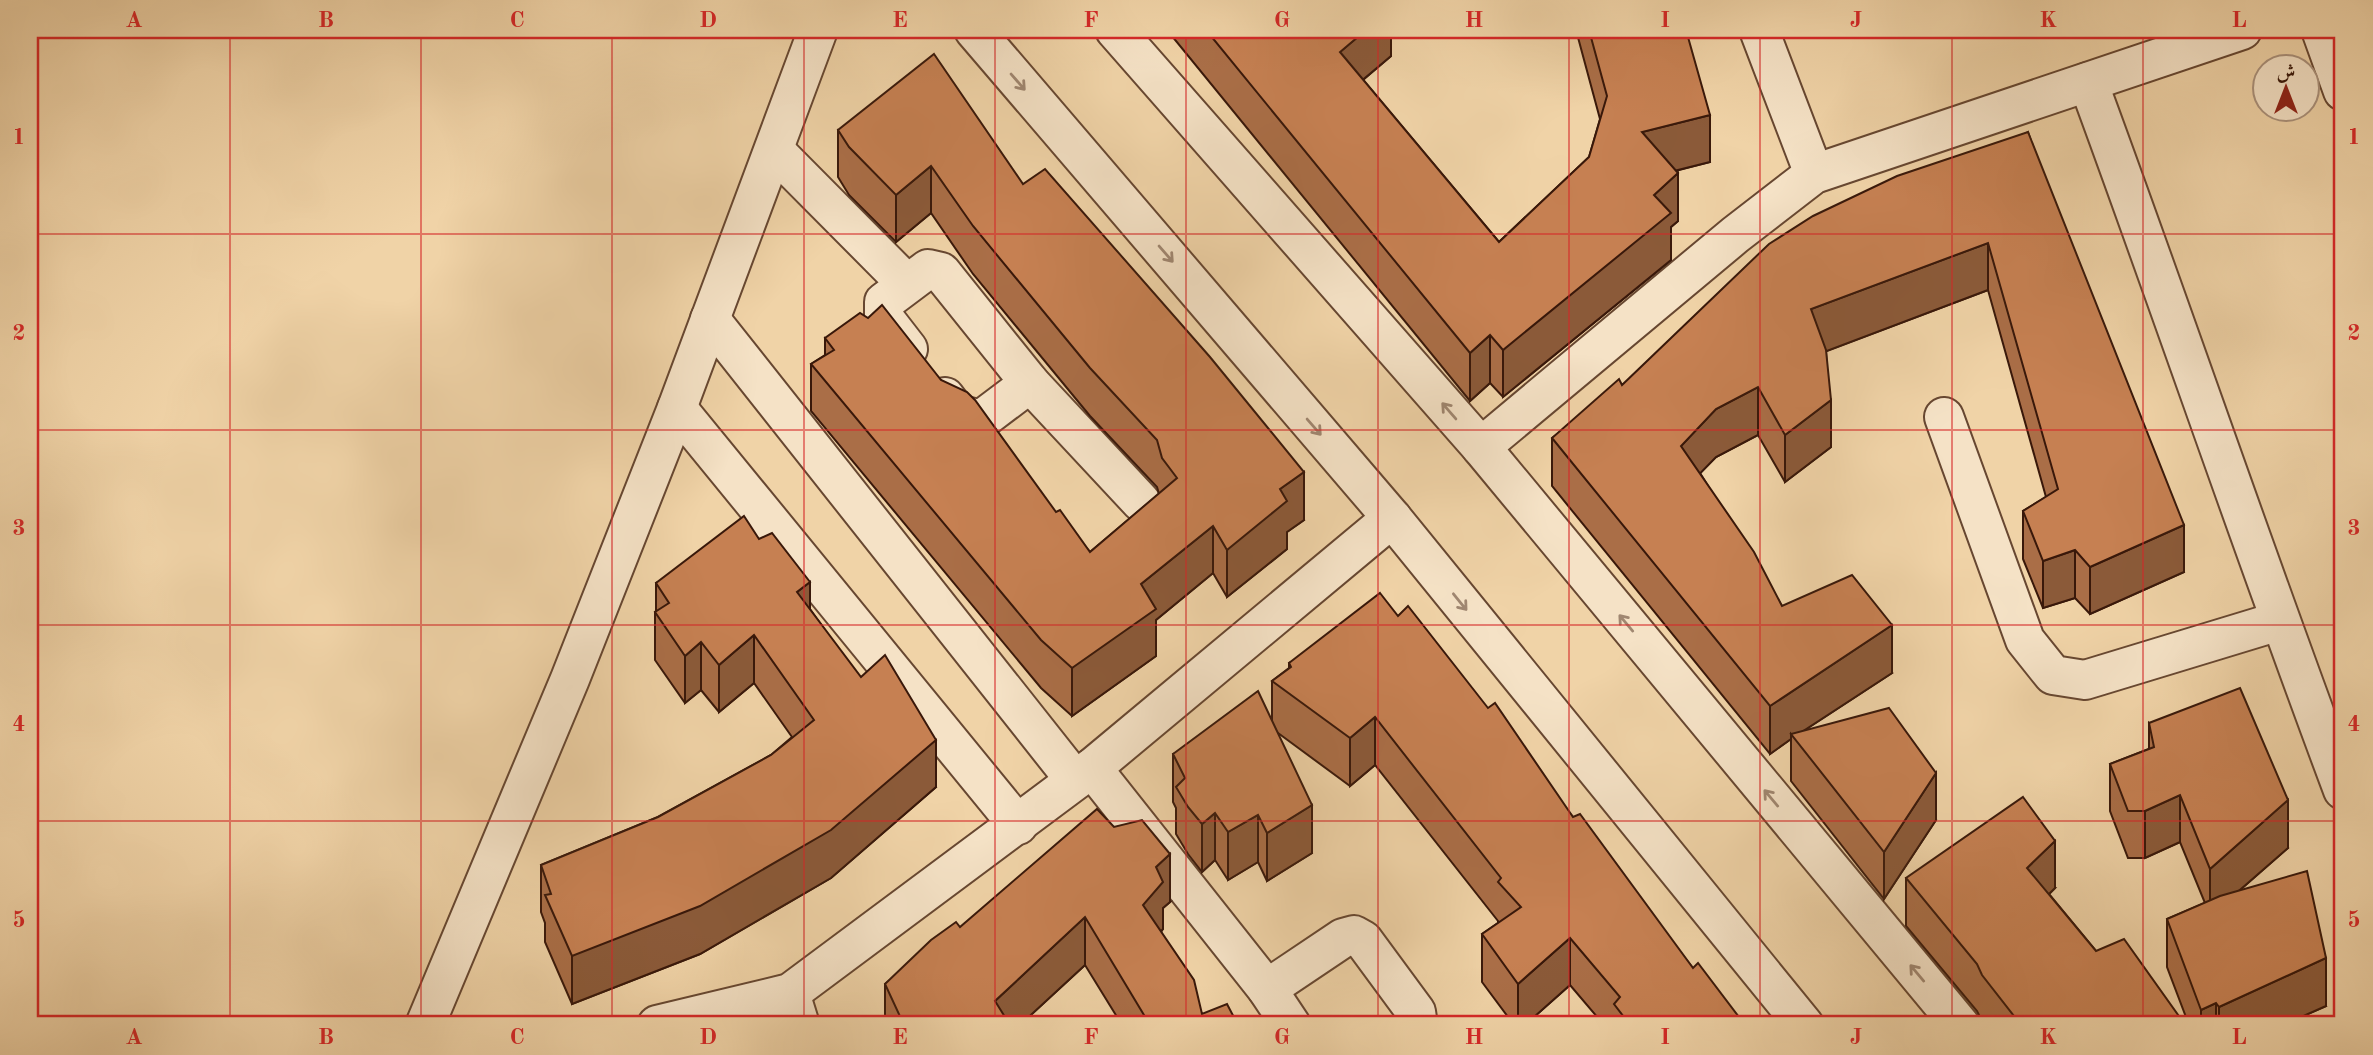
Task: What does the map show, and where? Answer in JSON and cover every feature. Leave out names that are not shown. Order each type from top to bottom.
[{"type":"street","points":[[425,1025],[570,678],[677,408],[818,30]]},
{"type":"street","points":[[974,30],[1392,518],[1804,1025]]},
{"type":"street","points":[[1115,30],[1481,447],[1960,1025]]},
{"type":"street","points":[[1759,30],[1814,174]]},
{"type":"street","points":[[1481,447],[1725,244],[1814,174],[2242,30]]},
{"type":"street","points":[[2321,30],[2343,91]]},
{"type":"street","points":[[2088,82],[2186,346],[2280,621],[2343,790]]},
{"type":"street","points":[[774,150],[906,283]]},
{"type":"street","points":[[1030,383],[981,420],[958,414],[884,318],[884,302],[928,269],[941,272],[1030,383],[1141,502]]},
{"type":"street","points":[[710,319],[1083,774],[1266,989],[1291,1025]]},
{"type":"street","points":[[677,408],[1018,825]]},
{"type":"street","points":[[1944,417],[2025,640],[2053,675],[2085,680],[2280,621]]},
{"type":"street","points":[[657,1025],[795,1009],[1392,518]]},
{"type":"street","points":[[1266,989],[1343,939],[1354,935],[1363,940],[1416,1012],[1418,1025]]},
{"type":"building","points":[[1206,30],[1366,30],[1340,52],[1499,242],[1589,157],[1607,96],[1589,30],[1686,30],[1710,115],[1642,132],[1678,173],[1654,195],[1671,213],[1503,350],[1490,335],[1470,353]]},
{"type":"building","points":[[934,54],[1023,184],[1045,169],[1210,357],[1304,472],[1280,489],[1287,501],[1227,550],[1213,526],[1141,584],[1156,609],[1072,668],[1041,640],[811,364],[834,350],[825,338],[860,313],[868,318],[882,305],[941,380],[967,392],[975,400],[1056,512],[1060,510],[1090,552],[1177,478],[1162,458],[1157,440],[1090,368],[973,226],[931,166],[896,195],[849,147],[838,130]]},
{"type":"building","points":[[2028,132],[2184,525],[2090,567],[2075,550],[2043,561],[2023,511],[2058,489],[1988,243],[1811,309],[1826,350],[1831,400],[1785,435],[1758,387],[1716,409],[1681,446],[1754,552],[1782,606],[1852,575],[1892,625],[1770,706],[1552,438],[1619,379],[1622,385],[1769,244],[1813,216],[1897,176]]},
{"type":"building","points":[[744,516],[759,539],[772,533],[810,582],[797,592],[861,677],[885,655],[936,740],[831,830],[700,906],[572,956],[545,895],[551,894],[541,865],[658,817],[771,755],[814,720],[754,635],[719,665],[701,642],[685,656],[655,612],[669,603],[656,583]]},
{"type":"building","points":[[1380,593],[1398,616],[1408,606],[1488,708],[1495,703],[1573,817],[1580,814],[1693,968],[1698,963],[1745,1025],[1630,1025],[1614,1004],[1620,997],[1570,938],[1518,984],[1482,934],[1521,907],[1498,882],[1501,878],[1375,717],[1350,738],[1272,681],[1291,667],[1289,663]]},
{"type":"building","points":[[2240,688],[2288,800],[2210,869],[2180,795],[2145,811],[2128,811],[2110,764],[2154,747],[2149,723]]},
{"type":"building","points":[[1258,691],[1312,805],[1267,833],[1258,815],[1228,832],[1215,813],[1202,824],[1176,787],[1185,778],[1173,754]]},
{"type":"building","points":[[1889,708],[1936,773],[1884,852],[1791,734]]},
{"type":"building","points":[[2023,797],[2055,841],[2027,868],[2096,951],[2124,939],[2181,1019],[2168,1025],[2021,1025],[1982,975],[1977,964],[1906,878]]},
{"type":"building","points":[[1097,809],[1114,827],[1142,820],[1170,854],[1156,867],[1163,882],[1143,905],[1194,980],[1202,1014],[1227,1004],[1238,1025],[1150,1025],[1085,917],[995,1001],[1010,1025],[904,1025],[885,984],[931,940],[956,922],[960,927]]},
{"type":"building","points":[[2307,871],[2326,958],[2219,1007],[2216,1003],[2201,1010],[2167,919],[2220,896]]}]
